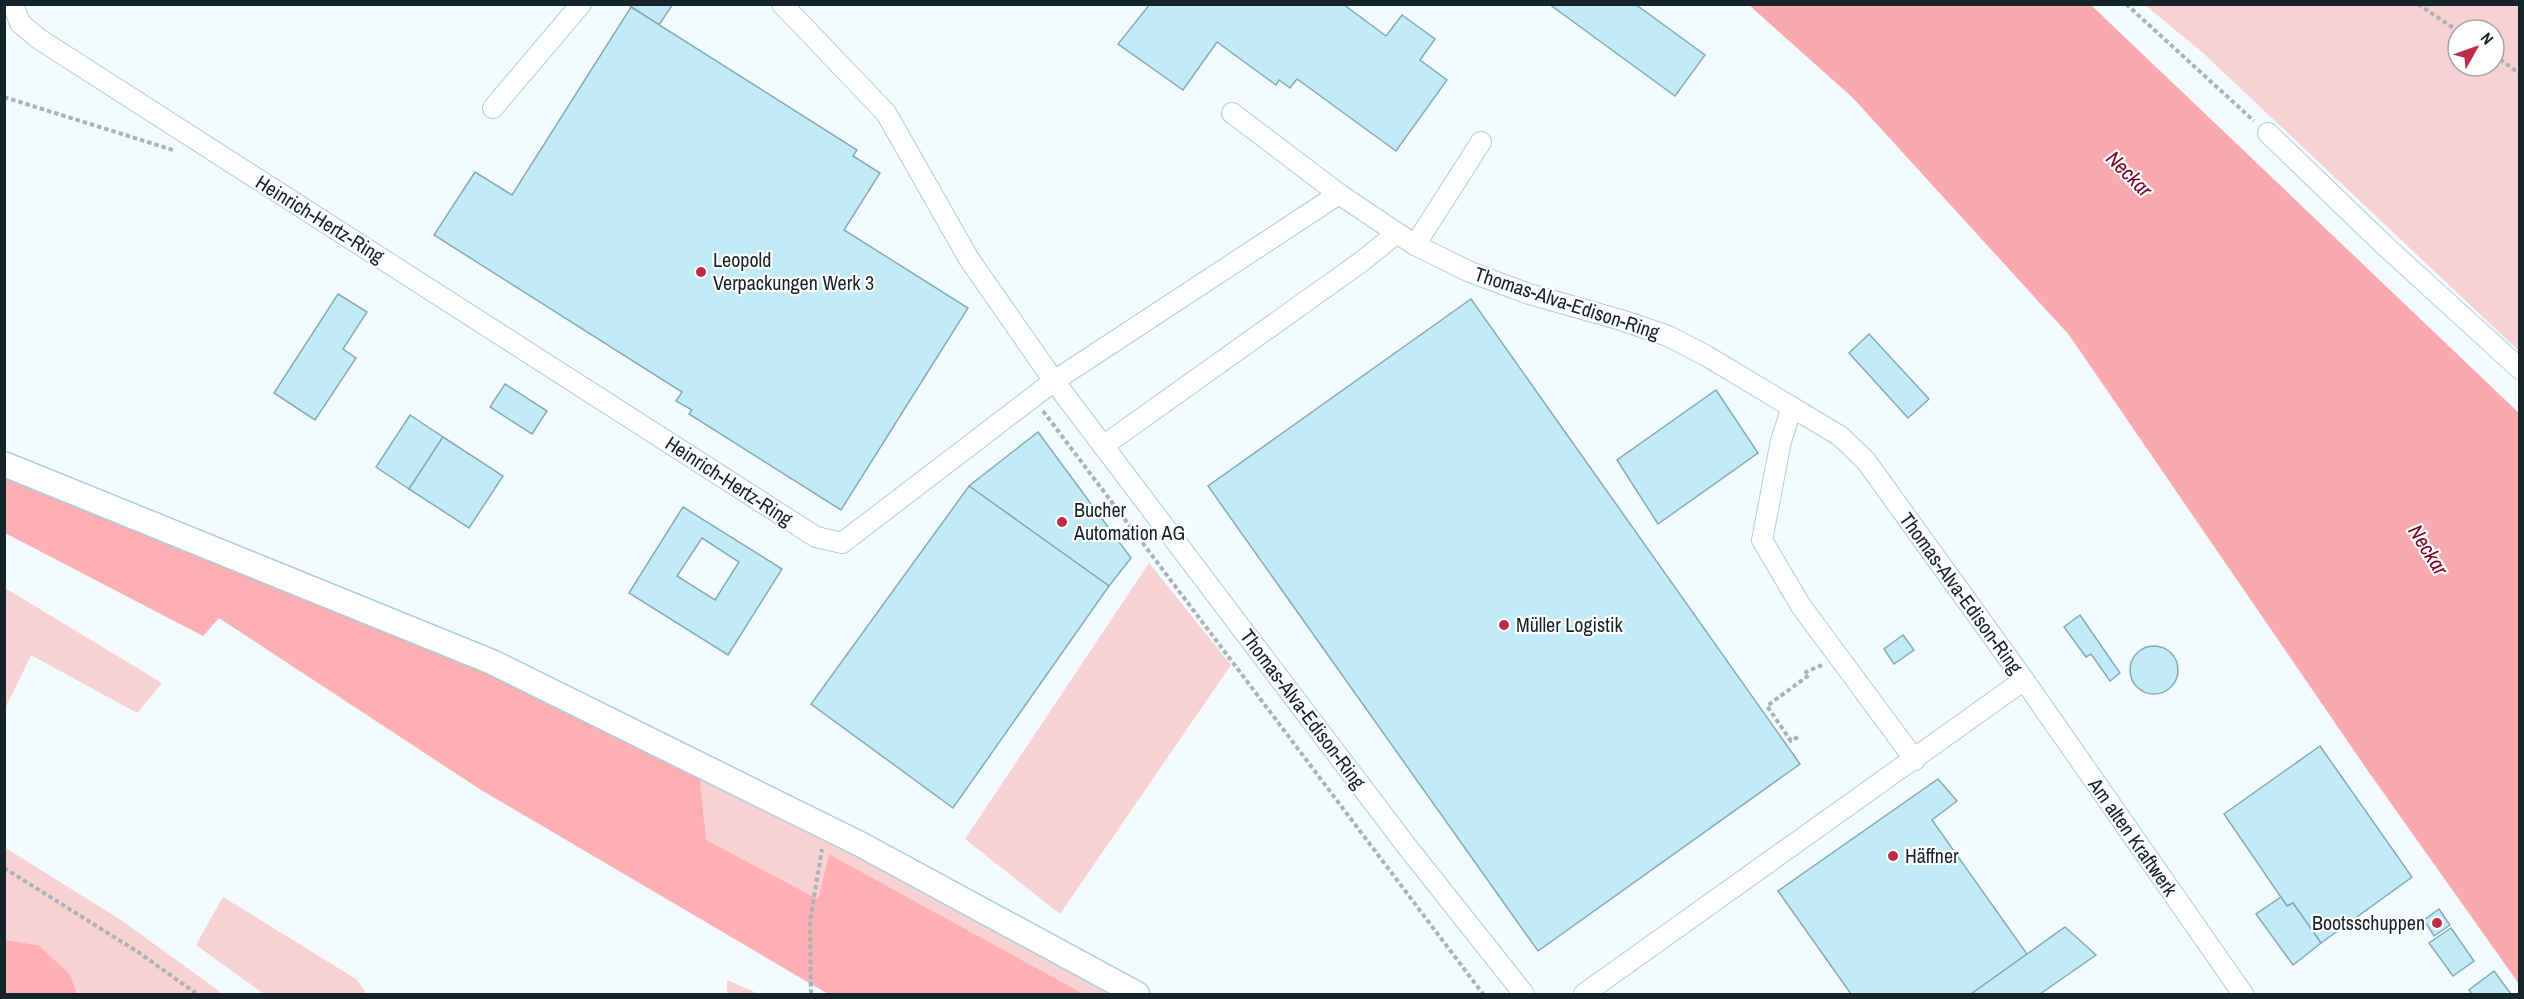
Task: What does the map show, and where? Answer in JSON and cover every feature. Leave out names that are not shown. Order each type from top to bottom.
[{"type":"main road","points":[[4,464],[492,662],[828,829],[1137,994]]},
{"type":"street","name":"Heinrich-Hertz-Ring","points":[[13,4],[20,22],[39,39],[816,537],[842,543],[1053,381]]},
{"type":"street","points":[[493,108],[581,4]]},
{"type":"street","points":[[782,4],[886,113],[969,260],[1053,381],[1339,194]]},
{"type":"street","name":"Thomas-Alva-Edison-Ring","points":[[1232,112],[1339,194],[1415,245],[1470,272],[1520,290],[1668,336],[1705,355],[1840,436],[1866,461],[2024,680],[1915,760],[1584,994]]},
{"type":"street","points":[[2268,133],[2382,243],[2520,369]]},
{"type":"street","points":[[1415,245],[1481,142]]},
{"type":"street","points":[[1103,446],[1361,262],[1397,233]]},
{"type":"street","name":"Thomas-Alva-Edison-Ring","points":[[1053,381],[1405,844],[1524,994]]},
{"type":"street","points":[[1792,407],[1780,441],[1762,540],[1801,606],[1915,760]]},
{"type":"street","name":"Am alten Kraftwerk","points":[[2024,680],[2243,994]]},
{"type":"path","points":[[2126,4],[2268,133]]},
{"type":"path","points":[[2418,4],[2446,23]]},
{"type":"path","points":[[2506,64],[2520,74]]},
{"type":"path","points":[[4,97],[194,156],[211,151]]},
{"type":"path","points":[[1033,397],[1483,994]]},
{"type":"path","points":[[1798,737],[1791,741],[1767,706],[1809,675],[1806,672],[1816,666],[1826,664],[1837,669],[1844,677],[1850,673]]},
{"type":"path","points":[[811,994],[810,921],[819,861],[828,829]]},
{"type":"path","points":[[4,868],[138,952],[197,994]]},
{"type":"shaded area","points":[[2145,5],[2519,5],[2519,351],[2203,53]]},
{"type":"shaded area","points":[[4,472],[488,669],[699,770],[706,840],[818,899],[829,854],[1084,994],[828,994],[481,790],[219,618],[203,636],[5,533]]},
{"type":"shaded area","points":[[1149,563],[1231,665],[1060,914],[965,839]]},
{"type":"shaded area","points":[[5,588],[162,683],[137,713],[31,655],[5,709]]},
{"type":"shaded area","points":[[699,770],[1121,994],[1084,994],[829,854],[818,899],[705,840]]},
{"type":"shaded area","points":[[4,847],[121,920],[223,994],[77,994],[70,974],[38,945],[5,940]]},
{"type":"shaded area","points":[[223,897],[356,979],[367,994],[264,994],[196,945]]},
{"type":"shaded area","points":[[5,940],[38,945],[70,974],[77,994],[5,994]]},
{"type":"shaded area","points":[[727,980],[759,994],[727,994]]},
{"type":"water","name":"Neckar","points":[[1749,5],[2091,5],[2519,413],[2519,984],[2368,771],[2069,335],[1853,98]]},
{"type":"building","points":[[627,4],[673,4],[659,25]]},
{"type":"building","points":[[1150,4],[1343,4],[1386,36],[1402,15],[1435,39],[1420,60],[1447,80],[1396,151],[1297,79],[1290,88],[1279,80],[1276,85],[1217,42],[1183,90],[1118,44]]},
{"type":"building","points":[[1549,4],[1635,4],[1705,55],[1675,96]]},
{"type":"building","name":"Leopold Verpackungen Werk 3","points":[[631,7],[857,150],[853,156],[880,173],[844,230],[968,308],[841,510],[689,414],[692,410],[676,401],[682,392],[434,235],[475,172],[512,195]]},
{"type":"building","points":[[338,294],[367,312],[343,349],[356,358],[315,420],[274,393]]},
{"type":"building","name":"Müller Logistik","points":[[1471,299],[1800,764],[1538,951],[1208,486]]},
{"type":"building","points":[[1869,334],[1929,399],[1908,418],[1849,353]]},
{"type":"building","points":[[505,384],[547,411],[532,434],[490,407]]},
{"type":"building","points":[[1716,390],[1758,453],[1658,524],[1617,460]]},
{"type":"building","points":[[410,415],[443,437],[409,489],[376,467]]},
{"type":"building","name":"Bucher Automation AG","points":[[1038,432],[1131,558],[1109,586],[969,486]]},
{"type":"building","points":[[443,437],[503,476],[469,528],[409,489]]},
{"type":"building","points":[[969,486],[1109,586],[953,808],[811,704]]},
{"type":"building","points":[[683,507],[782,569],[728,655],[629,593]],"holes":[[[702,538],[739,562],[715,600],[677,576]]]},
{"type":"building","points":[[2080,615],[2120,673],[2110,681],[2091,654],[2086,657],[2064,627]]},
{"type":"building","points":[[1903,635],[1914,650],[1894,664],[1884,649]]},
{"type":"building","points":[[2154,646],[2171,653],[2178,670],[2171,687],[2154,694],[2137,687],[2130,670],[2137,653]]},
{"type":"building","points":[[2320,746],[2412,877],[2321,943],[2293,903],[2287,906],[2224,814]]},
{"type":"building","name":"Häffner","points":[[1938,779],[1957,801],[1932,820],[2027,954],[1971,994],[1851,994],[1778,891]]},
{"type":"building","points":[[2281,897],[2287,906],[2293,903],[2321,943],[2293,965],[2256,914]]},
{"type":"building","name":"Bootsschuppen","points":[[2439,909],[2450,925],[2434,936],[2424,920]]},
{"type":"building","points":[[2065,927],[2096,955],[2040,994],[1971,994]]},
{"type":"building","points":[[2451,928],[2474,961],[2453,976],[2429,943]]},
{"type":"building","points":[[2494,971],[2511,994],[2472,994],[2469,990]]},
{"type":"place","name":"Leopold Verpackungen Werk 3","points":[[701,272]]},
{"type":"place","name":"Bucher Automation AG","points":[[1062,522]]},
{"type":"place","name":"Müller Logistik","points":[[1504,625]]},
{"type":"place","name":"Häffner","points":[[1893,856]]},
{"type":"place","name":"Bootsschuppen","points":[[2437,923]]}]
